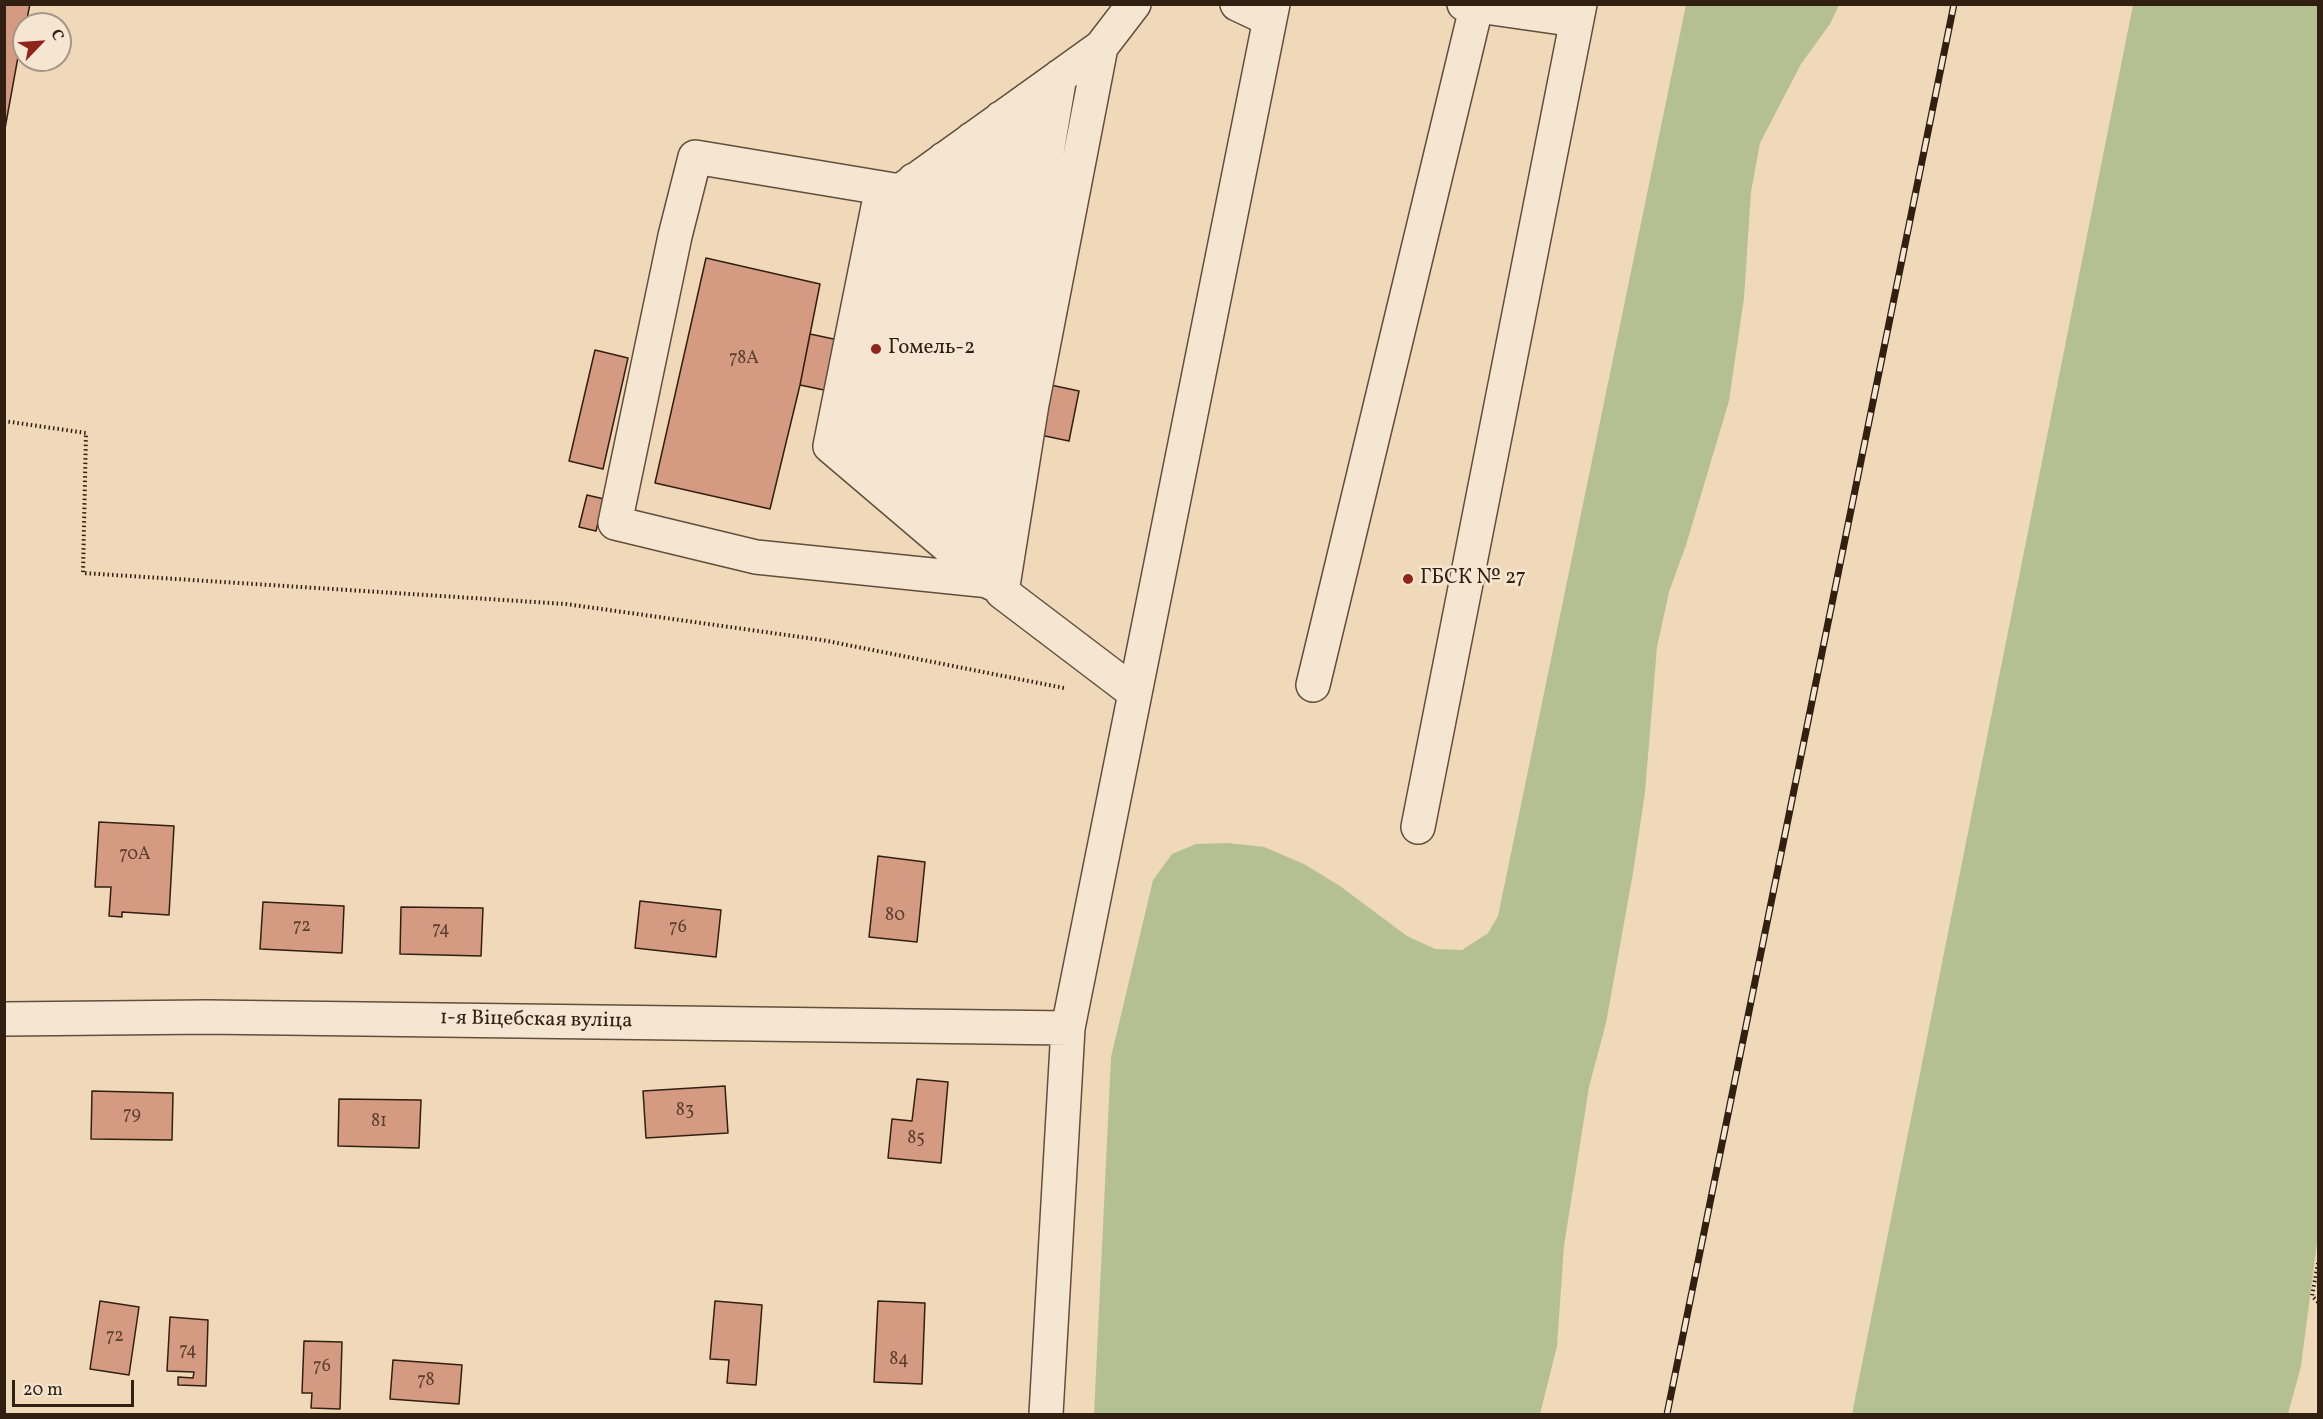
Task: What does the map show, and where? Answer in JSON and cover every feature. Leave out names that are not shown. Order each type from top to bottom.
[{"type":"street","points":[[867,476],[882,321],[907,186],[1101,47],[1134,4]]},
{"type":"street","points":[[1046,1414],[1068,1028],[1271,12],[1237,4]]},
{"type":"street","points":[[1313,686],[1472,5],[1578,12],[1418,826]]},
{"type":"street","points":[[989,581],[1032,404],[1101,47]]},
{"type":"street","points":[[989,581],[1060,76]]},
{"type":"street","points":[[927,528],[1028,99]]},
{"type":"street","points":[[927,528],[950,386],[1001,118]]},
{"type":"street","points":[[927,528],[925,380],[972,139]]},
{"type":"street","points":[[907,186],[695,157],[675,236],[615,523],[756,557],[989,581]]},
{"type":"street","points":[[867,476],[906,326],[944,159]]},
{"type":"street","points":[[867,476],[989,581],[1135,693]]},
{"type":"street","name":"1-я Віцебская вуліца","points":[[4,1018],[207,1017],[1068,1028]]},
{"type":"path","points":[[4,421],[86,433],[83,573],[566,604],[822,640],[1075,690]]},
{"type":"path","points":[[2319,1263],[2312,1296],[2319,1302]]},
{"type":"green space","points":[[1686,5],[1839,5],[1830,24],[1801,64],[1760,143],[1751,192],[1744,298],[1729,401],[1686,545],[1669,592],[1657,647],[1645,792],[1633,873],[1606,1023],[1589,1087],[1564,1246],[1557,1346],[1540,1414],[1094,1414],[1111,1057],[1153,880],[1172,854],[1196,844],[1228,843],[1264,847],[1304,864],[1340,886],[1407,936],[1435,949],[1462,950],[1488,933],[1498,916]]},
{"type":"green space","points":[[2133,5],[2318,5],[2318,1235],[2301,1366],[2288,1414],[1852,1414]]},
{"type":"building","points":[[4,4],[30,4],[28,12],[12,12],[12,72],[15,72],[4,134]]},
{"type":"building","points":[[706,258],[820,284],[800,385],[770,509],[655,483]]},
{"type":"building","points":[[810,334],[1079,391],[1069,441],[800,385]]},
{"type":"building","points":[[595,350],[628,358],[603,469],[569,461]]},
{"type":"building","points":[[587,495],[604,499],[596,531],[579,527]]},
{"type":"building","points":[[99,822],[174,826],[169,915],[122,912],[122,917],[109,916],[111,887],[95,887]]},
{"type":"building","points":[[878,856],[925,862],[917,942],[869,937]]},
{"type":"building","points":[[640,901],[721,910],[716,957],[635,948]]},
{"type":"building","points":[[263,902],[344,906],[342,953],[260,949]]},
{"type":"building","points":[[401,907],[483,908],[481,956],[400,954]]},
{"type":"building","points":[[917,1079],[948,1082],[941,1163],[888,1158],[892,1119],[912,1121]]},
{"type":"building","points":[[725,1086],[728,1133],[646,1138],[643,1091]]},
{"type":"building","points":[[92,1091],[173,1093],[172,1140],[91,1139]]},
{"type":"building","points":[[339,1099],[421,1100],[419,1148],[338,1146]]},
{"type":"building","points":[[100,1301],[139,1307],[129,1375],[90,1369]]},
{"type":"building","points":[[715,1301],[762,1305],[756,1385],[727,1383],[729,1360],[710,1359]]},
{"type":"building","points":[[878,1301],[925,1303],[922,1384],[874,1382]]},
{"type":"building","points":[[170,1317],[208,1320],[206,1386],[178,1385],[178,1377],[193,1378],[194,1372],[167,1371]]},
{"type":"building","points":[[304,1341],[342,1342],[340,1409],[311,1408],[312,1393],[302,1393]]},
{"type":"building","points":[[393,1360],[462,1365],[459,1404],[390,1399]]},
{"type":"railway","points":[[1667,1414],[1954,4]]},
{"type":"place","name":"Гомель-2","points":[[876,349]]},
{"type":"place","name":"ГБСК № 27","points":[[1408,579]]}]
